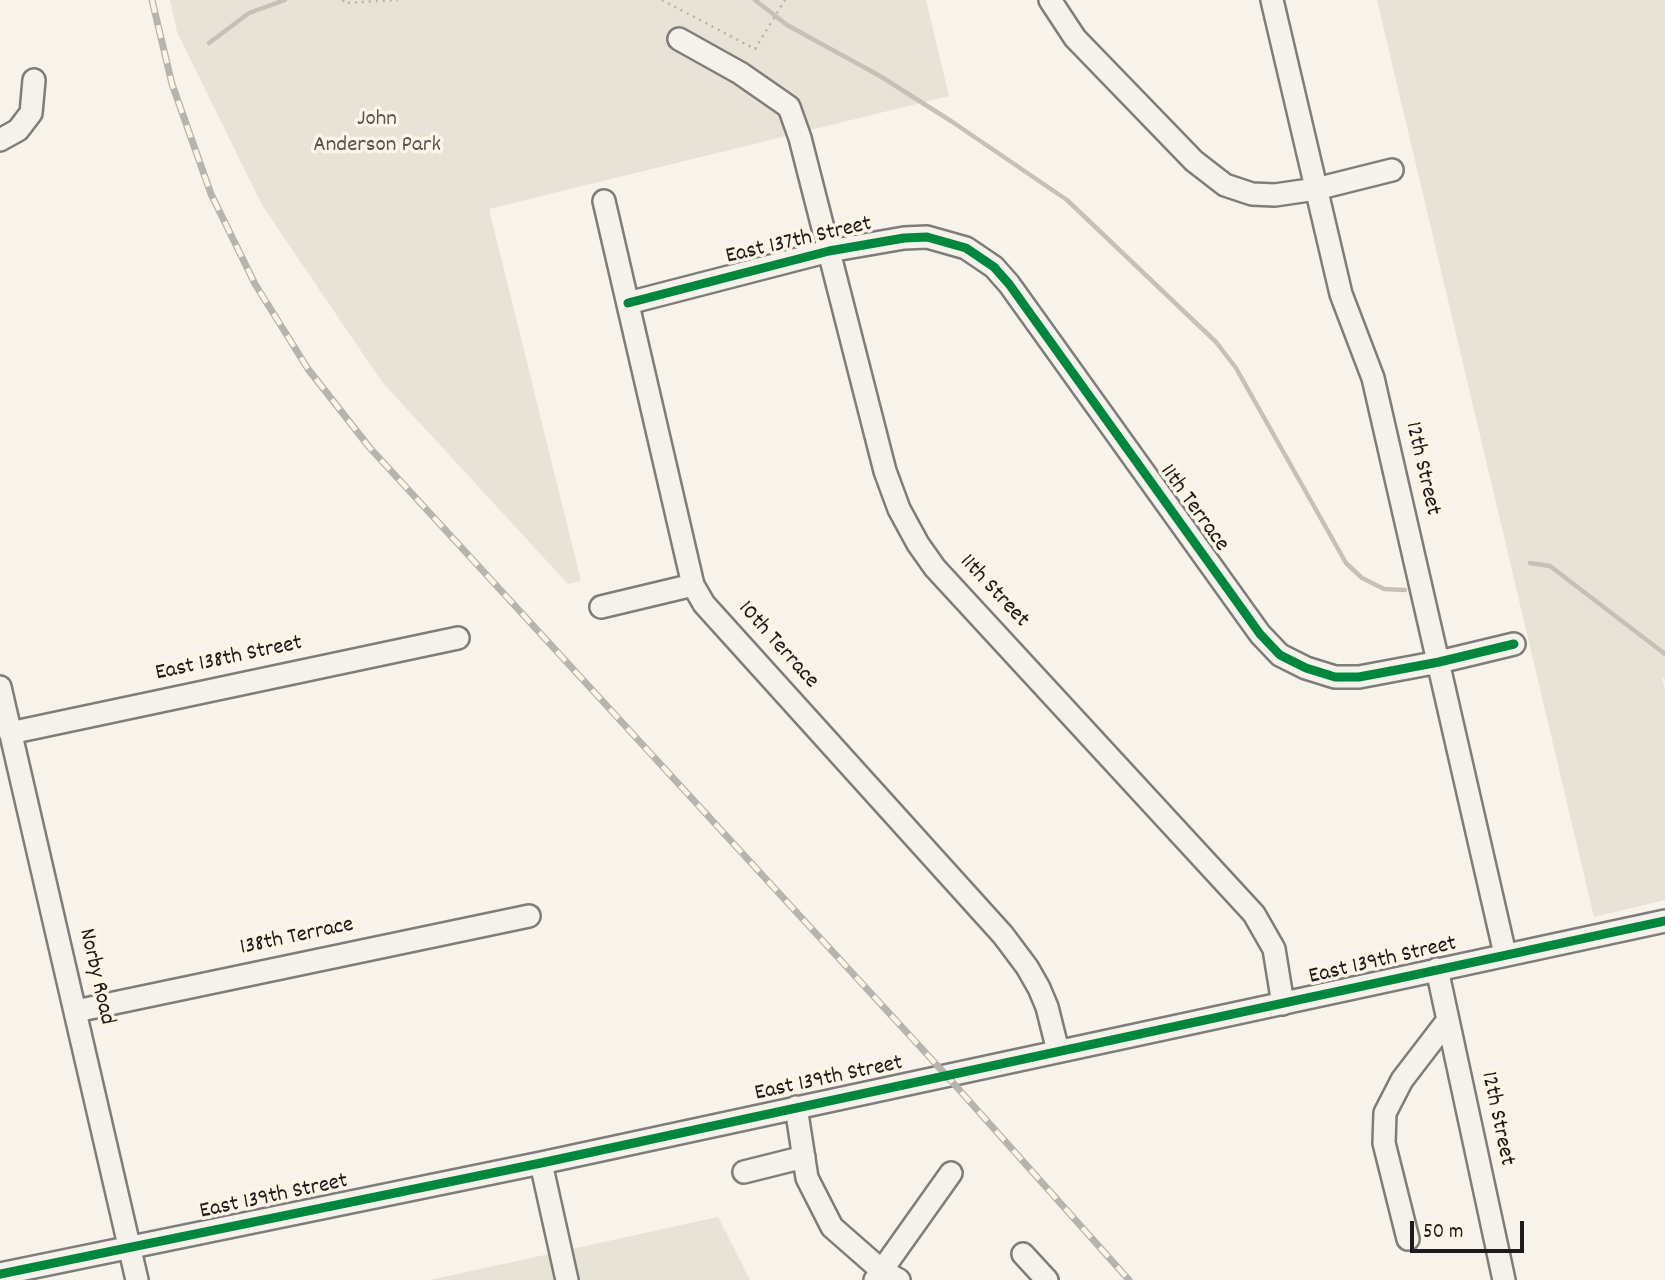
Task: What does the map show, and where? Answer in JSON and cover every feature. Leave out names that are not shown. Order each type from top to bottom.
[{"type":"street","points":[[1050,0],[1074,38],[1194,161],[1225,185],[1252,194],[1275,195],[1316,189],[1392,170]]},
{"type":"street","name":"12th Street","points":[[1272,0],[1341,294],[1373,378],[1505,954]]},
{"type":"street","name":"11th Street","points":[[679,39],[740,73],[789,107],[800,138],[884,471],[899,509],[918,544],[935,568],[1254,914],[1274,949],[1283,1004]]},
{"type":"street","points":[[0,140],[18,130],[31,113],[34,80]]},
{"type":"street","name":"10th Terrace","points":[[604,201],[682,547],[693,585],[705,604],[993,925],[1027,967],[1047,1007],[1058,1051]]},
{"type":"street","name":"East 137th Street","points":[[628,303],[829,251],[904,238],[927,237],[966,248],[977,255]]},
{"type":"street","name":"11th Terrace","points":[[977,255],[994,267],[1009,284],[1260,634],[1280,655],[1306,668],[1335,677],[1359,677],[1439,662]]},
{"type":"street","points":[[601,607],[693,585]]},
{"type":"street","name":"East 138th Street","points":[[10,733],[458,638]]},
{"type":"street","points":[[1439,662],[1514,644]]},
{"type":"street","name":"Norby Road","points":[[0,687],[137,1280]]},
{"type":"street","name":"138th Terrace","points":[[76,1011],[529,916]]},
{"type":"street","name":"East 139th Street","points":[[0,1274],[541,1163],[1665,921]]},
{"type":"street","name":"12th Street","points":[[1437,969],[1504,1280]]},
{"type":"street","points":[[1408,1239],[1384,1143],[1385,1113],[1402,1080],[1448,1020]]},
{"type":"street","points":[[796,1107],[807,1178],[832,1227],[885,1277],[951,1173]]},
{"type":"street","points":[[744,1171],[804,1157]]},
{"type":"street","points":[[541,1163],[567,1280]]},
{"type":"street","points":[[1023,1254],[1047,1280]]},
{"type":"path","points":[[343,0],[344,3],[398,0]]},
{"type":"path","points":[[662,0],[755,49],[785,0]]},
{"type":"shaded area","points":[[718,1217],[750,1280],[430,1280]]},
{"type":"green space","name":"John Anderson Park","points":[[170,0],[926,0],[949,96],[489,209],[581,581],[568,584],[382,382],[262,205],[177,32]]},
{"type":"green space","points":[[1377,0],[1665,0],[1665,679],[1662,678],[1665,690],[1665,900],[1594,917]]},
{"type":"waterway","points":[[209,43],[249,13],[285,0]]},
{"type":"waterway","points":[[755,0],[787,25],[880,76],[951,121],[1067,200],[1216,342],[1236,368],[1346,563],[1362,578],[1384,589],[1405,590]]},
{"type":"waterway","points":[[1530,563],[1550,566],[1665,654]]},
{"type":"railway","points":[[152,0],[172,84],[211,194],[255,284],[308,369],[370,448],[946,1075],[1129,1280]]},
{"type":"cycle path","points":[[628,303],[829,251],[904,238],[927,237],[966,248],[994,267],[1009,284],[1260,634],[1280,655],[1306,668],[1335,677],[1359,677],[1514,644]]},
{"type":"cycle path","points":[[0,1274],[541,1163],[1665,921]]}]
